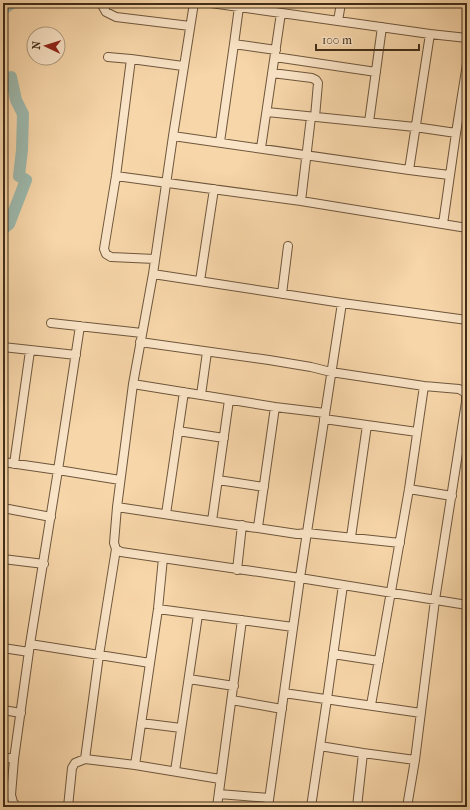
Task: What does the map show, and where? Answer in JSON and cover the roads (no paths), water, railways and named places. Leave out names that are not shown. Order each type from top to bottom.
[{"type":"street","points":[[101,3],[106,12],[116,17],[190,26]]},
{"type":"street","points":[[85,760],[99,655],[116,549],[114,543],[117,507],[133,384],[153,274],[183,66],[194,3]]},
{"type":"street","points":[[211,3],[467,38]]},
{"type":"street","points":[[338,21],[341,3]]},
{"type":"street","points":[[220,142],[239,7]]},
{"type":"street","points":[[261,148],[281,13]]},
{"type":"street","points":[[369,122],[382,27]]},
{"type":"street","points":[[409,170],[430,34]]},
{"type":"street","points":[[234,44],[275,54],[376,72]]},
{"type":"street","points":[[108,57],[183,66]]},
{"type":"street","points":[[131,59],[116,176],[104,248],[106,254],[111,258],[155,259]]},
{"type":"street","points":[[444,224],[449,175],[456,132],[464,106],[467,64]]},
{"type":"street","points":[[272,73],[312,78],[318,83],[306,156],[301,201]]},
{"type":"street","points":[[267,112],[456,132]]},
{"type":"street","points":[[173,136],[449,175]]},
{"type":"street","points":[[116,176],[301,201],[467,228]]},
{"type":"street","points":[[200,282],[214,189]]},
{"type":"street","points":[[282,294],[288,246]]},
{"type":"street","points":[[153,274],[342,303],[467,320]]},
{"type":"street","points":[[219,794],[269,803],[300,578],[342,303]]},
{"type":"street","points":[[51,323],[142,333]]},
{"type":"street","points":[[17,807],[13,802],[11,795],[14,759],[80,326]]},
{"type":"street","points":[[140,342],[269,360],[331,372],[459,390],[466,393],[466,402],[452,496],[435,600],[415,760],[407,807]]},
{"type":"street","points":[[3,347],[76,355]]},
{"type":"street","points":[[14,464],[30,351]]},
{"type":"street","points":[[201,395],[207,352]]},
{"type":"street","points":[[133,384],[275,407],[367,425],[417,432]]},
{"type":"street","points":[[371,705],[409,489],[424,386]]},
{"type":"street","points":[[166,514],[184,392]]},
{"type":"street","points":[[212,521],[229,400]]},
{"type":"street","points":[[258,527],[275,407]]},
{"type":"street","points":[[351,537],[367,425]]},
{"type":"street","points":[[178,431],[224,438]]},
{"type":"street","points":[[3,462],[120,480]]},
{"type":"street","points":[[218,480],[264,487]]},
{"type":"street","points":[[409,489],[452,496]]},
{"type":"street","points":[[117,507],[297,534],[307,533],[400,543]]},
{"type":"street","points":[[3,508],[51,517]]},
{"type":"street","points":[[237,570],[242,525]]},
{"type":"street","points":[[116,549],[121,552],[300,578],[467,605]]},
{"type":"street","points":[[135,765],[164,558]]},
{"type":"street","points":[[3,559],[44,564]]},
{"type":"street","points":[[311,807],[343,585]]},
{"type":"street","points":[[158,609],[293,627]]},
{"type":"street","points":[[175,771],[198,615]]},
{"type":"street","points":[[218,807],[220,779],[242,620]]},
{"type":"street","points":[[3,648],[30,648],[99,655],[150,663]]},
{"type":"street","points":[[333,654],[379,661]]},
{"type":"street","points":[[189,679],[234,686]]},
{"type":"street","points":[[284,693],[421,713]]},
{"type":"street","points":[[232,700],[282,709]]},
{"type":"street","points":[[3,710],[21,713]]},
{"type":"street","points":[[141,723],[181,728]]},
{"type":"street","points":[[320,746],[363,754],[415,760]]},
{"type":"street","points":[[357,807],[363,754]]},
{"type":"street","points":[[3,758],[14,759]]},
{"type":"street","points":[[68,807],[72,768],[75,763],[85,760],[135,765],[220,779]]},
{"type":"waterway","points":[[3,9],[12,3]]},
{"type":"waterway","points":[[3,80],[11,77],[16,100],[23,114],[22,150],[19,176],[26,180],[9,224],[3,229]]}]
